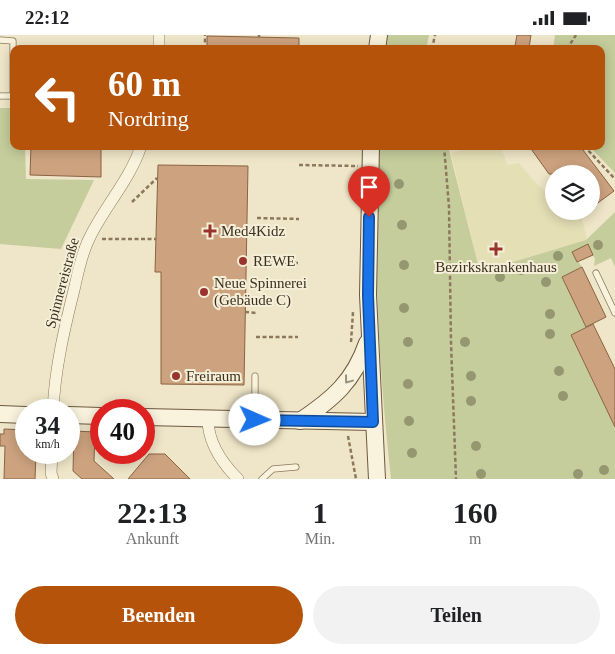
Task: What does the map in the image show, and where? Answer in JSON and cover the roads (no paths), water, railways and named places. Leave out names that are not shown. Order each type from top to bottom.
[{"type":"main road","points":[[371,150],[369,337],[377,479]]},
{"type":"main road","points":[[300,421],[325,404],[350,378],[361,360],[369,337]]},
{"type":"main road","points":[[0,414],[15,415]]},
{"type":"main road","points":[[155,417],[373,422]]},
{"type":"street","name":"Spinnereistraße","points":[[54,399],[60,349],[78,273],[89,239],[104,210],[123,183],[139,150]]},
{"type":"street","points":[[208,419],[210,439],[215,449],[238,479]]},
{"type":"street","points":[[51,464],[53,479]]},
{"type":"lane","points":[[0,40],[13,41],[13,45]]},
{"type":"lane","points":[[596,273],[615,313]]},
{"type":"lane","points":[[255,376],[255,420]]},
{"type":"lane","points":[[262,479],[273,469],[296,467]]},
{"type":"place","name":"Med4Kidz","points":[[210,231]]},
{"type":"place","name":"Bezirkskrankenhaus","points":[[496,249]]},
{"type":"place","name":"REWE","points":[[243,261]]},
{"type":"place","name":"Neue Spinnerei (Gebäude C)","points":[[204,292]]},
{"type":"place","name":"Freiraum","points":[[176,376]]}]
